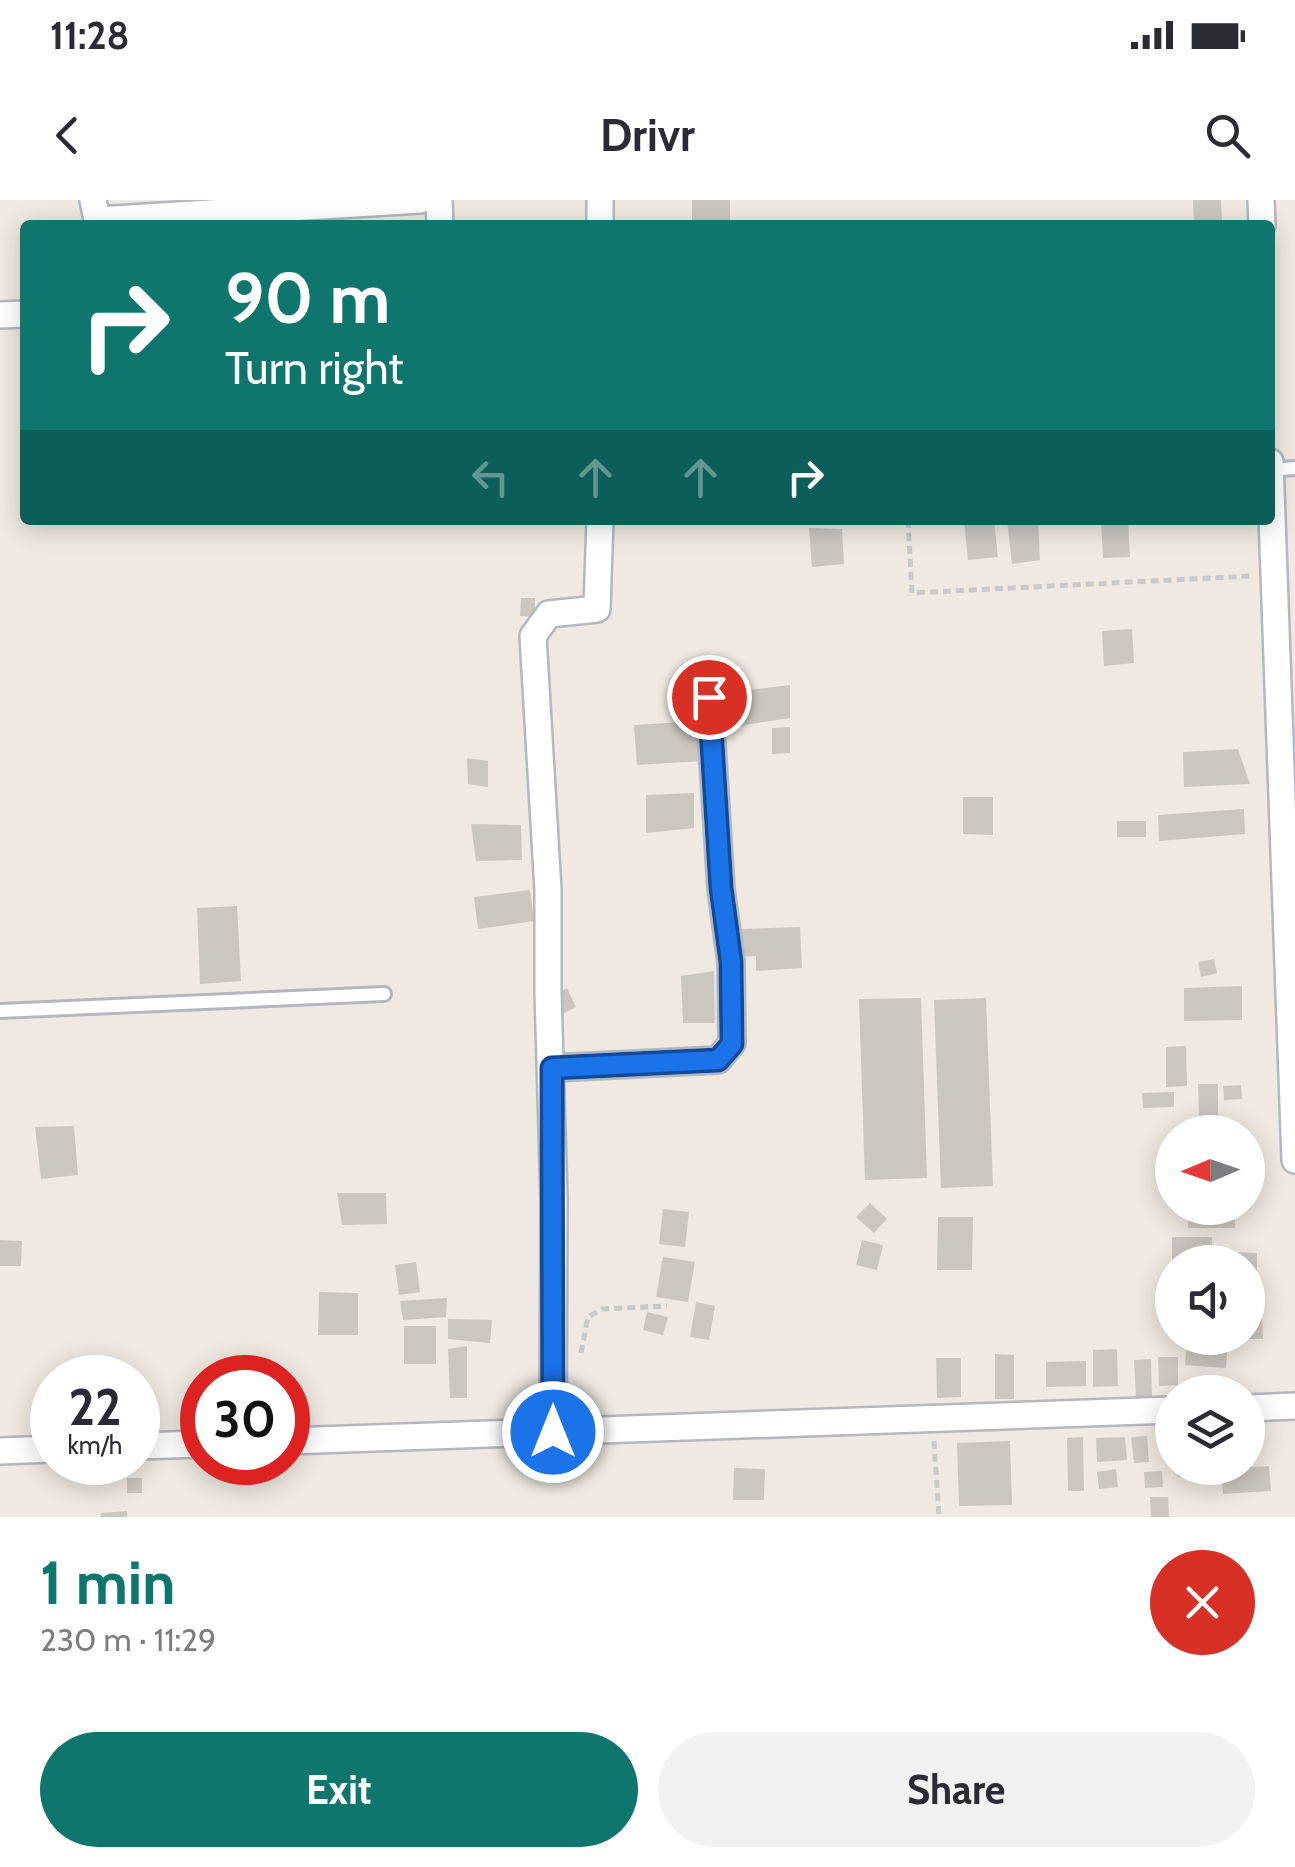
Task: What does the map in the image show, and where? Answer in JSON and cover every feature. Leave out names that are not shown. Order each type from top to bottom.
[{"type":"street","points":[[93,200],[97,220],[420,200]]},
{"type":"street","points":[[553,1432],[548,890],[533,636],[549,614],[598,609],[600,525]]},
{"type":"street","points":[[1272,525],[1295,1160]]},
{"type":"street","points":[[552,1068],[718,1060],[732,1044],[731,962],[721,888],[709,697]]},
{"type":"street","points":[[1265,1407],[1295,1406]]},
{"type":"street","points":[[310,1440],[1155,1411]]},
{"type":"street","points":[[0,1451],[30,1450]]},
{"type":"lane","points":[[0,1011],[384,994]]},
{"type":"path","points":[[908,525],[912,593],[1274,575]]},
{"type":"path","points":[[580,1368],[588,1317],[602,1309],[667,1306]]},
{"type":"path","points":[[933,1418],[939,1517]]},
{"type":"building","points":[[692,200],[730,200],[730,220],[692,220]]},
{"type":"building","points":[[1193,200],[1221,200],[1222,220],[1194,220]]},
{"type":"building","points":[[964,525],[995,525],[998,557],[968,560]]},
{"type":"building","points":[[1008,525],[1038,525],[1040,560],[1012,564]]},
{"type":"building","points":[[1101,525],[1128,525],[1130,557],[1103,558]]},
{"type":"building","points":[[809,528],[842,529],[844,564],[812,567]]},
{"type":"building","points":[[521,598],[535,598],[535,617],[520,616]]},
{"type":"building","points":[[1132,629],[1134,663],[1104,666],[1102,631]]},
{"type":"building","points":[[790,685],[790,718],[737,726],[732,692]]},
{"type":"building","points":[[700,721],[703,761],[637,765],[634,725]]},
{"type":"building","points":[[790,727],[790,753],[772,754],[772,728]]},
{"type":"building","points":[[1238,749],[1250,784],[1184,787],[1183,752]]},
{"type":"building","points":[[467,758],[488,761],[488,787],[468,784]]},
{"type":"building","points":[[694,793],[694,828],[646,833],[646,795]]},
{"type":"building","points":[[963,797],[993,797],[993,835],[963,834]]},
{"type":"building","points":[[1244,809],[1245,834],[1159,841],[1158,815]]},
{"type":"building","points":[[1117,821],[1146,821],[1146,837],[1117,837]]},
{"type":"building","points":[[471,824],[521,825],[522,860],[476,861]]},
{"type":"building","points":[[530,890],[534,921],[478,929],[474,897]]},
{"type":"building","points":[[237,906],[241,981],[200,984],[197,908]]},
{"type":"building","points":[[800,927],[802,968],[756,971],[756,956],[740,957],[739,929]]},
{"type":"building","points":[[1214,959],[1217,973],[1201,977],[1198,962]]},
{"type":"building","points":[[714,971],[715,1023],[683,1023],[681,976]]},
{"type":"building","points":[[1242,986],[1242,1020],[1184,1021],[1184,988]]},
{"type":"building","points":[[567,988],[576,1007],[560,1015],[551,996]]},
{"type":"building","points":[[921,998],[927,1178],[865,1180],[859,999]]},
{"type":"building","points":[[986,998],[993,1186],[941,1188],[934,1000]]},
{"type":"building","points":[[1186,1046],[1187,1086],[1166,1087],[1166,1047]]},
{"type":"building","points":[[1198,1084],[1218,1084],[1218,1115],[1199,1115]]},
{"type":"building","points":[[1241,1085],[1242,1099],[1224,1100],[1223,1086]]},
{"type":"building","points":[[1174,1092],[1174,1107],[1143,1108],[1142,1093]]},
{"type":"building","points":[[74,1126],[78,1175],[41,1179],[35,1127]]},
{"type":"building","points":[[337,1193],[386,1193],[387,1224],[342,1225]]},
{"type":"building","points":[[870,1203],[887,1219],[874,1233],[856,1217]]},
{"type":"building","points":[[663,1209],[689,1212],[685,1247],[659,1244]]},
{"type":"building","points":[[938,1217],[973,1217],[972,1270],[937,1270]]},
{"type":"building","points":[[1188,1225],[1235,1225],[1235,1228]]},
{"type":"building","points":[[1172,1237],[1212,1237],[1212,1245],[1172,1245]]},
{"type":"building","points":[[0,1240],[22,1241],[21,1266],[0,1266]]},
{"type":"building","points":[[862,1240],[883,1245],[877,1270],[856,1265]]},
{"type":"building","points":[[663,1257],[695,1262],[688,1302],[656,1297]]},
{"type":"building","points":[[416,1262],[420,1292],[399,1295],[395,1265]]},
{"type":"building","points":[[319,1292],[358,1293],[358,1335],[318,1335]]},
{"type":"building","points":[[447,1298],[446,1317],[403,1320],[400,1301]]},
{"type":"building","points":[[696,1302],[715,1306],[709,1340],[690,1337]]},
{"type":"building","points":[[647,1312],[668,1317],[663,1335],[643,1330]]},
{"type":"building","points":[[448,1319],[492,1320],[490,1343],[448,1339]]},
{"type":"building","points":[[404,1326],[436,1326],[436,1364],[404,1364]]},
{"type":"building","points":[[467,1346],[467,1398],[450,1398],[448,1349]]},
{"type":"building","points":[[1117,1349],[1118,1386],[1093,1387],[1093,1350]]},
{"type":"building","points":[[995,1354],[1014,1355],[1014,1399],[995,1399]]},
{"type":"building","points":[[1186,1355],[1227,1355],[1226,1368],[1185,1365]]},
{"type":"building","points":[[1158,1357],[1178,1357],[1178,1375],[1159,1375]]},
{"type":"building","points":[[936,1358],[961,1358],[961,1397],[937,1398]]},
{"type":"building","points":[[1151,1359],[1152,1397],[1136,1398],[1134,1360]]},
{"type":"building","points":[[1086,1361],[1086,1386],[1046,1387],[1046,1362]]},
{"type":"building","points":[[1147,1436],[1149,1462],[1134,1463],[1131,1437]]},
{"type":"building","points":[[1083,1437],[1084,1491],[1068,1491],[1067,1438]]},
{"type":"building","points":[[1125,1437],[1127,1460],[1097,1462],[1096,1438]]},
{"type":"building","points":[[1010,1441],[1012,1505],[959,1506],[957,1443]]},
{"type":"building","points":[[1265,1466],[1269,1466],[1271,1491],[1223,1494],[1222,1485],[1265,1485]]},
{"type":"building","points":[[734,1468],[765,1469],[764,1500],[733,1500]]},
{"type":"building","points":[[1116,1469],[1118,1487],[1099,1489],[1097,1472]]},
{"type":"building","points":[[1155,1471],[1155,1485],[1163,1487],[1145,1488],[1144,1472]]},
{"type":"building","points":[[127,1485],[142,1485],[142,1493],[127,1493]]},
{"type":"building","points":[[1150,1497],[1168,1497],[1169,1517],[1151,1517]]},
{"type":"building","points":[[127,1511],[127,1517],[101,1517],[101,1513]]},
{"type":"route","points":[[553,1432],[552,1068],[718,1060],[732,1044],[731,962],[721,888],[709,697]]}]
